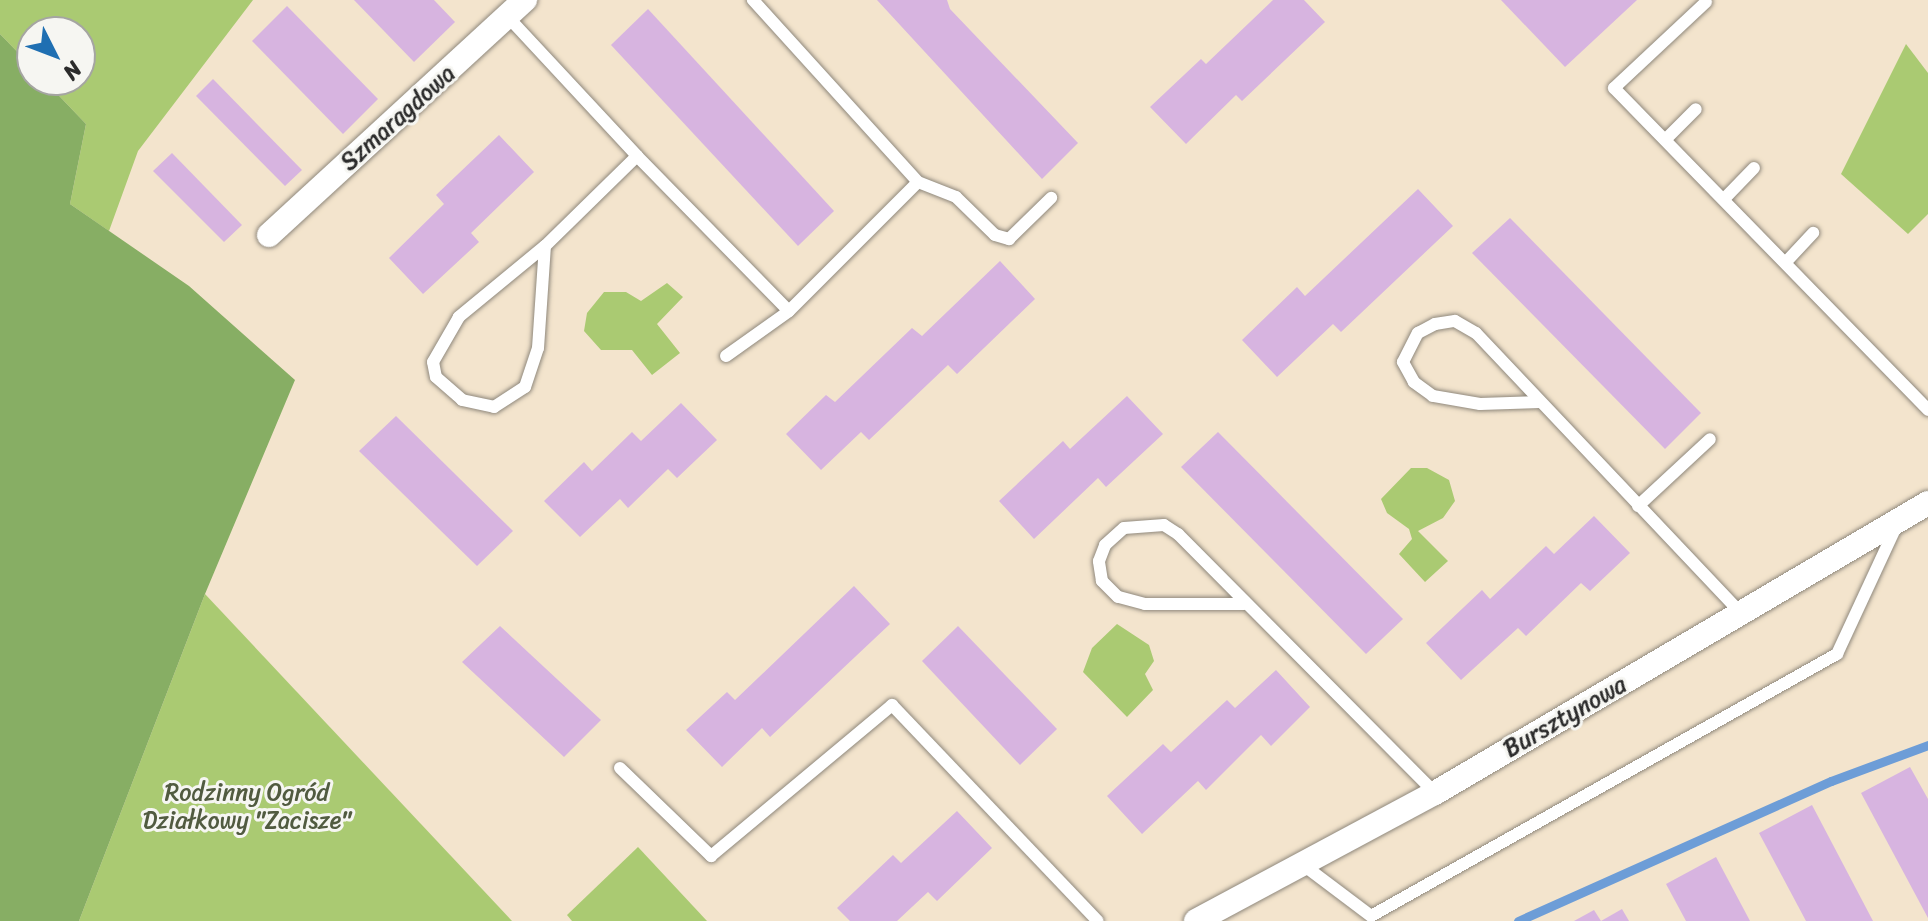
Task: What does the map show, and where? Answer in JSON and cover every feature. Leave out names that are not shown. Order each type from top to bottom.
[{"type":"street","name":"Szmaragdowa","points":[[269,235],[517,8]]},
{"type":"street","name":"Bursztynowa","points":[[1196,921],[1435,793],[1928,503]]},
{"type":"lane","points":[[753,0],[918,182],[956,197],[995,235],[1009,239],[1051,198]]},
{"type":"lane","points":[[1706,2],[1614,88],[1928,410]]},
{"type":"lane","points":[[517,8],[637,156],[789,311]]},
{"type":"lane","points":[[1666,139],[1696,109]]},
{"type":"lane","points":[[545,246],[538,348],[525,387],[494,407],[462,400],[436,377],[433,362],[438,347],[486,290],[545,246],[637,156]]},
{"type":"lane","points":[[1724,199],[1754,168]]},
{"type":"lane","points":[[726,356],[789,311],[918,182]]},
{"type":"lane","points":[[1786,262],[1813,233]]},
{"type":"lane","points":[[1540,402],[1480,404],[1433,396],[1414,382],[1403,362],[1418,333],[1455,321],[1476,333],[1742,614]]},
{"type":"lane","points":[[1638,506],[1710,439]]},
{"type":"lane","points":[[1302,864],[1371,916],[1837,654],[1899,521]]},
{"type":"lane","points":[[1244,604],[1145,604],[1118,597],[1102,581],[1099,561],[1105,545],[1124,528],[1164,525],[1244,604],[1435,793]]},
{"type":"lane","points":[[620,768],[711,856],[892,705],[1098,921]]},
{"type":"green space","points":[[0,0],[253,0],[138,151],[109,231],[70,204],[86,124],[59,96],[96,96],[96,16],[16,16],[16,50],[0,34]]},
{"type":"green space","points":[[0,34],[16,50],[16,96],[59,96],[86,124],[70,204],[189,286],[295,380],[205,594],[79,921],[0,921]]},
{"type":"green space","points":[[1906,44],[1928,73],[1928,214],[1908,234],[1841,174]]},
{"type":"green space","points":[[667,283],[683,297],[657,324],[680,353],[652,375],[632,350],[601,350],[584,331],[587,313],[604,292],[626,292],[641,301]]},
{"type":"green space","points":[[1411,468],[1427,468],[1449,480],[1455,501],[1443,518],[1418,531],[1448,561],[1425,582],[1399,554],[1412,539],[1409,529],[1387,513],[1381,499]]},
{"type":"green space","name":"Rodzinny Ogród Działkowy \"Zacisze\"","points":[[205,594],[512,921],[79,921]]},
{"type":"green space","points":[[1117,624],[1149,645],[1154,661],[1145,674],[1153,690],[1127,717],[1083,672],[1092,648]]},
{"type":"green space","points":[[638,847],[707,921],[572,921],[567,915]]},
{"type":"building","points":[[354,0],[434,0],[455,22],[414,62]]},
{"type":"building","points":[[877,0],[947,0],[950,9],[1078,143],[1042,179]]},
{"type":"building","points":[[1273,0],[1304,0],[1325,22],[1242,101],[1236,95],[1186,144],[1150,107],[1201,59],[1206,64]]},
{"type":"building","points":[[1501,0],[1637,0],[1565,67]]},
{"type":"building","points":[[287,6],[378,99],[343,134],[252,41]]},
{"type":"building","points":[[648,9],[834,211],[798,246],[611,45]]},
{"type":"building","points":[[213,79],[302,170],[285,186],[196,96]]},
{"type":"building","points":[[499,135],[534,172],[471,233],[479,242],[423,294],[389,258],[444,204],[436,195]]},
{"type":"building","points":[[172,153],[242,225],[224,242],[153,171]]},
{"type":"building","points":[[1418,189],[1453,226],[1341,332],[1333,324],[1277,377],[1242,340],[1297,287],[1305,296]]},
{"type":"building","points":[[1510,218],[1701,413],[1665,449],[1472,253]]},
{"type":"building","points":[[1000,261],[1035,299],[957,374],[948,365],[869,440],[861,432],[821,470],[786,434],[826,395],[835,402],[912,328],[922,336]]},
{"type":"building","points":[[1127,396],[1163,434],[1106,487],[1098,478],[1034,539],[999,501],[1063,441],[1070,449]]},
{"type":"building","points":[[681,403],[717,440],[677,478],[668,469],[628,508],[620,499],[580,537],[544,501],[584,462],[592,471],[632,432],[641,441]]},
{"type":"building","points":[[396,416],[513,531],[477,566],[359,451]]},
{"type":"building","points":[[1218,432],[1403,619],[1366,654],[1181,467]]},
{"type":"building","points":[[1594,516],[1630,553],[1590,591],[1581,583],[1526,636],[1518,628],[1461,680],[1426,643],[1482,590],[1490,599],[1546,546],[1554,554]]},
{"type":"building","points":[[854,586],[890,624],[770,737],[762,728],[722,767],[686,730],[727,692],[735,700]]},
{"type":"building","points":[[500,626],[601,720],[564,757],[462,662]]},
{"type":"building","points":[[958,626],[1057,729],[1020,765],[922,661]]},
{"type":"building","points":[[1276,670],[1310,707],[1271,746],[1261,735],[1206,790],[1198,781],[1142,834],[1107,796],[1163,744],[1171,752],[1227,700],[1235,708]]},
{"type":"building","points":[[1910,767],[1928,799],[1928,918],[1861,793]]},
{"type":"building","points":[[1812,805],[1873,921],[1806,921],[1759,833]]},
{"type":"building","points":[[957,811],[992,848],[937,901],[928,892],[897,921],[850,921],[837,908],[893,855],[901,863]]},
{"type":"building","points":[[1716,857],[1750,921],[1686,921],[1666,884]]},
{"type":"building","points":[[1622,909],[1629,921],[1601,921]]},
{"type":"building","points":[[1594,910],[1601,921],[1574,921]]},
{"type":"waterway","points":[[1518,921],[1831,781],[1928,745]]}]
